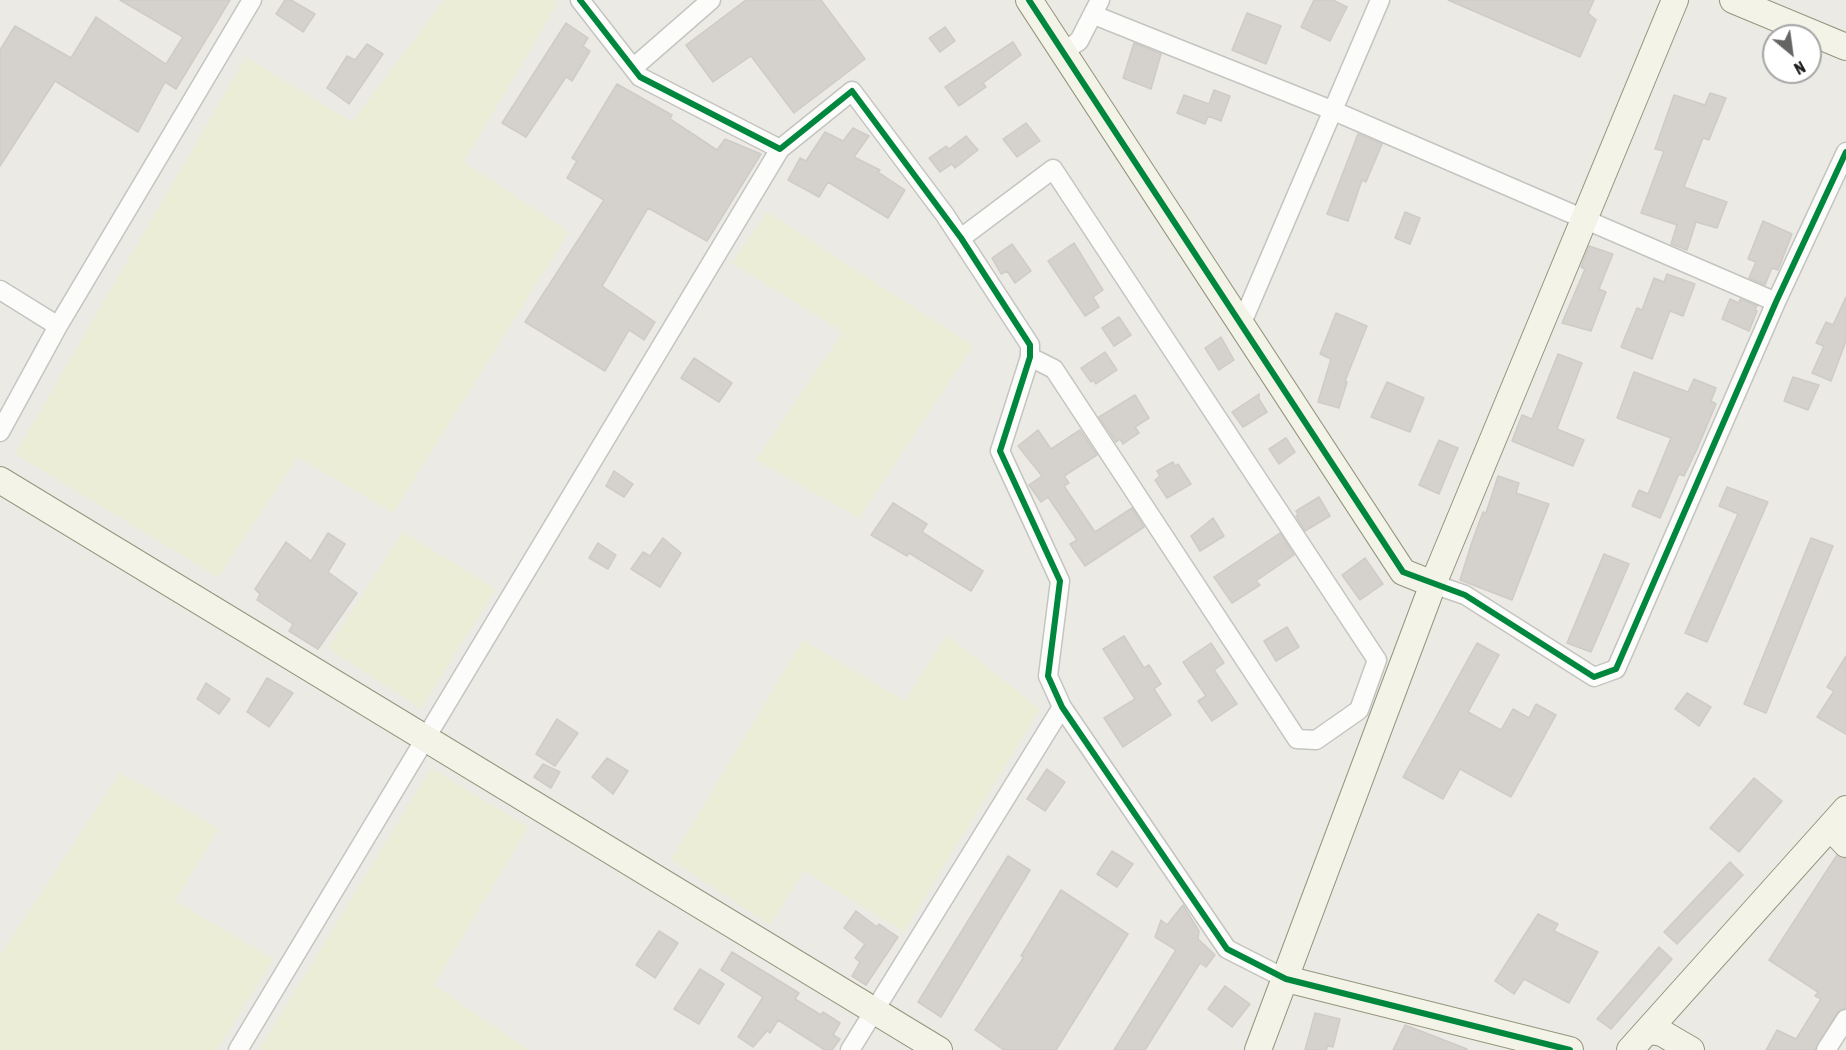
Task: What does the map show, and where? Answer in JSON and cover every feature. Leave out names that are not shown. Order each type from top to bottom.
[{"type":"street","points":[[0,432],[58,326],[252,0]]},
{"type":"street","points":[[580,0],[640,77],[780,150]]},
{"type":"street","points":[[633,68],[711,0]]},
{"type":"street","points":[[1029,0],[1403,572],[1465,595],[1594,677],[1616,669],[1776,302],[1846,152]]},
{"type":"street","points":[[1241,325],[1380,0]]},
{"type":"street","points":[[1258,1050],[1433,584],[1582,219],[1675,0]]},
{"type":"street","points":[[1733,0],[1846,47]]},
{"type":"street","points":[[1063,52],[1079,41],[1097,7],[1776,302]]},
{"type":"street","points":[[238,1050],[780,150],[852,91],[961,238],[1029,345],[1030,357],[1000,451],[1060,581],[1048,676],[1062,707],[1227,949],[1286,980],[1570,1050]]},
{"type":"street","points":[[961,238],[1053,169],[1377,660],[1359,710],[1316,740],[1297,739],[1054,369],[1030,357]]},
{"type":"street","points":[[0,290],[58,326]]},
{"type":"street","points":[[0,480],[939,1050]]},
{"type":"street","points":[[850,1050],[1062,707]]},
{"type":"street","points":[[1630,1050],[1841,827]]},
{"type":"street","points":[[1826,1050],[1846,1019]]},
{"type":"street","points":[[1648,1031],[1662,1033],[1691,1050]]},
{"type":"green space","points":[[444,0],[554,0],[558,3],[464,162],[569,232],[393,513],[298,457],[218,577],[15,454],[246,57],[352,122]]},
{"type":"green space","points":[[767,212],[973,346],[859,518],[756,460],[843,332],[732,263]]},
{"type":"green space","points":[[403,532],[496,589],[421,709],[328,648]]},
{"type":"green space","points":[[947,635],[1040,709],[904,932],[804,871],[770,925],[671,860],[803,640],[905,701]]},
{"type":"green space","points":[[431,768],[528,827],[434,985],[529,1050],[259,1050]]},
{"type":"green space","points":[[120,773],[219,828],[175,901],[274,959],[217,1050],[0,1050],[0,956]]},
{"type":"building","points":[[120,0],[230,0],[176,89],[165,82],[138,132],[55,81],[0,166],[0,50],[15,26],[71,58],[96,17],[166,64],[183,37]]},
{"type":"building","points":[[285,0],[291,0],[315,14],[303,32],[276,14]]},
{"type":"building","points":[[746,0],[821,0],[865,59],[794,113],[751,56],[713,82],[686,45]]},
{"type":"building","points":[[1314,0],[1333,0],[1347,7],[1330,41],[1301,27]]},
{"type":"building","points":[[1448,0],[1594,0],[1588,13],[1596,20],[1580,57]]},
{"type":"building","points":[[1247,13],[1281,26],[1266,64],[1232,50]]},
{"type":"building","points":[[566,23],[588,38],[583,46],[590,51],[572,81],[566,77],[526,137],[502,123]]},
{"type":"building","points":[[945,27],[955,41],[940,52],[929,38]]},
{"type":"building","points":[[1013,42],[1021,55],[983,83],[986,87],[959,106],[945,87]]},
{"type":"building","points":[[1134,43],[1161,54],[1151,89],[1123,78]]},
{"type":"building","points":[[367,44],[383,54],[349,104],[327,88],[347,56],[355,60]]},
{"type":"building","points":[[617,84],[672,115],[670,119],[717,150],[725,139],[761,154],[707,241],[648,208],[602,286],[655,322],[644,340],[629,330],[605,371],[525,322],[604,200],[567,178],[577,161],[572,158]]},
{"type":"building","points":[[1214,90],[1230,96],[1221,121],[1208,116],[1205,124],[1177,113],[1184,95],[1209,104]]},
{"type":"building","points":[[1710,93],[1726,98],[1709,140],[1703,138],[1684,187],[1727,202],[1717,228],[1696,222],[1687,250],[1671,244],[1677,225],[1641,213],[1664,151],[1655,149],[1674,95],[1705,105]]},
{"type":"building","points":[[1026,123],[1040,141],[1017,157],[1003,139]]},
{"type":"building","points":[[853,128],[869,136],[854,157],[880,170],[878,172],[905,190],[888,218],[828,182],[819,197],[788,180],[800,158],[806,161],[825,132],[843,141]]},
{"type":"building","points":[[1358,134],[1382,144],[1366,182],[1362,180],[1348,221],[1327,214]]},
{"type":"building","points":[[966,136],[978,150],[955,168],[952,164],[940,172],[929,158],[946,146],[949,149]]},
{"type":"building","points":[[1405,212],[1420,218],[1410,244],[1395,238]]},
{"type":"building","points":[[1763,221],[1792,234],[1778,270],[1772,268],[1765,285],[1749,278],[1756,262],[1748,259]]},
{"type":"building","points":[[1074,243],[1103,290],[1093,297],[1099,307],[1085,316],[1048,261]]},
{"type":"building","points":[[1012,244],[1031,271],[1015,283],[1007,271],[1001,274],[992,258]]},
{"type":"building","points":[[1589,246],[1613,254],[1599,289],[1606,292],[1591,331],[1562,323],[1585,269],[1581,267]]},
{"type":"building","points":[[1667,274],[1695,284],[1683,316],[1670,311],[1652,359],[1621,347],[1637,308],[1642,310],[1654,278],[1664,282]]},
{"type":"building","points":[[1846,297],[1846,341],[1831,381],[1812,373],[1824,346],[1816,343],[1826,322],[1833,325]]},
{"type":"building","points":[[1730,299],[1739,303],[1740,299],[1757,306],[1749,331],[1722,319]]},
{"type":"building","points":[[1336,313],[1367,326],[1345,381],[1347,382],[1339,408],[1318,402],[1331,359],[1320,354]]},
{"type":"building","points":[[1119,317],[1131,335],[1114,346],[1102,328]]},
{"type":"building","points":[[1221,337],[1234,360],[1219,370],[1205,348]]},
{"type":"building","points":[[1105,352],[1117,370],[1096,384],[1093,380],[1091,382],[1081,368]]},
{"type":"building","points":[[1558,354],[1582,363],[1557,429],[1584,440],[1573,466],[1512,441],[1522,415],[1532,419]]},
{"type":"building","points":[[694,358],[732,383],[719,402],[681,378]]},
{"type":"building","points":[[1634,372],[1688,392],[1694,379],[1716,388],[1711,401],[1716,404],[1697,449],[1684,476],[1679,474],[1660,518],[1632,506],[1639,490],[1648,494],[1671,438],[1617,418]]},
{"type":"building","points":[[1793,377],[1819,385],[1808,410],[1784,401]]},
{"type":"building","points":[[1387,382],[1424,398],[1410,432],[1371,417]]},
{"type":"building","points":[[1259,394],[1259,399],[1267,412],[1243,427],[1232,412]]},
{"type":"building","points":[[1135,395],[1149,418],[1135,427],[1139,433],[1123,444],[1120,439],[1116,442],[1099,417]]},
{"type":"building","points":[[1038,430],[1051,449],[1080,430],[1097,455],[1064,476],[1069,483],[1064,486],[1095,532],[1132,508],[1144,527],[1085,566],[1070,544],[1077,540],[1048,497],[1041,502],[1029,485],[1042,476],[1018,446]]},
{"type":"building","points":[[1286,438],[1295,452],[1279,464],[1269,449]]},
{"type":"building","points":[[1439,440],[1458,448],[1439,494],[1419,485]]},
{"type":"building","points":[[1173,462],[1175,466],[1178,464],[1191,484],[1167,498],[1155,480],[1160,476],[1157,471]]},
{"type":"building","points":[[614,471],[633,484],[624,497],[606,486]]},
{"type":"building","points":[[1498,476],[1519,483],[1516,493],[1549,504],[1512,600],[1460,580]]},
{"type":"building","points":[[1727,487],[1768,502],[1707,642],[1685,633],[1738,514],[1719,506]]},
{"type":"building","points":[[1319,497],[1330,516],[1305,531],[1296,516],[1298,514],[1296,511]]},
{"type":"building","points":[[893,503],[927,524],[922,532],[983,571],[971,591],[909,553],[907,556],[871,535]]},
{"type":"building","points":[[1213,518],[1224,536],[1200,551],[1191,536]]},
{"type":"building","points":[[328,533],[345,544],[328,572],[357,593],[318,649],[289,631],[293,624],[257,600],[260,594],[255,589],[286,542],[311,561]]},
{"type":"building","points":[[1280,533],[1294,555],[1256,581],[1260,585],[1232,603],[1214,577]]},
{"type":"building","points":[[663,538],[681,553],[660,587],[631,569],[643,552],[650,556]]},
{"type":"building","points":[[1811,538],[1833,546],[1766,713],[1744,704]]},
{"type":"building","points":[[598,543],[616,555],[608,569],[589,558]]},
{"type":"building","points":[[1604,554],[1629,564],[1591,652],[1567,643]]},
{"type":"building","points":[[1365,558],[1383,584],[1360,600],[1342,575]]},
{"type":"building","points":[[1287,627],[1299,647],[1276,661],[1264,641]]},
{"type":"building","points":[[1124,636],[1144,668],[1149,665],[1161,684],[1154,689],[1171,715],[1123,747],[1104,718],[1135,699],[1103,649]]},
{"type":"building","points":[[1211,643],[1224,663],[1214,670],[1237,704],[1212,721],[1198,701],[1206,696],[1183,662]]},
{"type":"building","points":[[1477,643],[1499,655],[1468,712],[1501,730],[1513,709],[1529,718],[1536,704],[1556,715],[1511,797],[1460,769],[1443,799],[1403,777]]},
{"type":"building","points":[[1846,656],[1846,734],[1817,717],[1834,691],[1827,687]]},
{"type":"building","points":[[267,678],[293,693],[269,727],[247,712]]},
{"type":"building","points":[[206,683],[230,699],[219,714],[197,699]]},
{"type":"building","points":[[1687,693],[1711,707],[1699,726],[1675,709]]},
{"type":"building","points":[[557,719],[578,733],[555,766],[536,754]]},
{"type":"building","points":[[607,758],[628,771],[613,794],[592,777]]},
{"type":"building","points":[[543,764],[560,772],[551,788],[534,777]]},
{"type":"building","points":[[1047,769],[1065,782],[1045,811],[1027,799]]},
{"type":"building","points":[[1754,778],[1782,801],[1739,852],[1710,828]]},
{"type":"building","points":[[1112,851],[1133,864],[1117,887],[1097,874]]},
{"type":"building","points":[[1837,855],[1846,859],[1846,1008],[1837,1013],[1815,1050],[1766,1050],[1777,1030],[1796,1039],[1821,999],[1815,996],[1818,992],[1769,960]]},
{"type":"building","points":[[1008,856],[1030,870],[941,1017],[918,1002]]},
{"type":"building","points":[[1730,862],[1743,875],[1677,944],[1664,932]]},
{"type":"building","points":[[1061,890],[1128,934],[1056,1050],[1004,1050],[975,1030],[1024,957],[1021,956]]},
{"type":"building","points":[[1183,905],[1199,931],[1198,939],[1215,955],[1206,967],[1200,963],[1145,1050],[1114,1050],[1176,950],[1155,937],[1161,920],[1167,925]]},
{"type":"building","points":[[856,911],[877,927],[879,924],[898,937],[866,985],[852,976],[860,962],[855,958],[865,944],[844,928]]},
{"type":"building","points":[[1538,914],[1558,924],[1554,931],[1598,952],[1569,1003],[1524,979],[1514,994],[1495,981]]},
{"type":"building","points":[[659,931],[678,943],[655,978],[636,965]]},
{"type":"building","points":[[1659,947],[1672,959],[1611,1029],[1597,1019]]},
{"type":"building","points":[[732,952],[799,993],[795,999],[821,1015],[823,1012],[840,1023],[833,1035],[840,1039],[832,1050],[825,1050],[778,1020],[770,1033],[767,1031],[753,1047],[738,1037],[763,997],[721,970]]},
{"type":"building","points":[[700,969],[724,984],[699,1024],[674,1009]]},
{"type":"building","points":[[1225,986],[1250,1004],[1232,1027],[1208,1009]]},
{"type":"building","points":[[1315,1013],[1340,1019],[1333,1047],[1328,1046],[1326,1050],[1305,1050]]},
{"type":"building","points":[[1405,1025],[1467,1049],[1467,1050],[1393,1050]]},
{"type":"cycle path","points":[[580,0],[640,77],[780,149],[852,91],[961,238],[1030,345],[1030,357],[1000,451],[1060,581],[1048,676],[1062,707],[1227,949],[1286,979],[1570,1050]]},
{"type":"cycle path","points":[[1029,0],[1403,572],[1465,595],[1594,677],[1616,669],[1776,302],[1846,152]]}]
